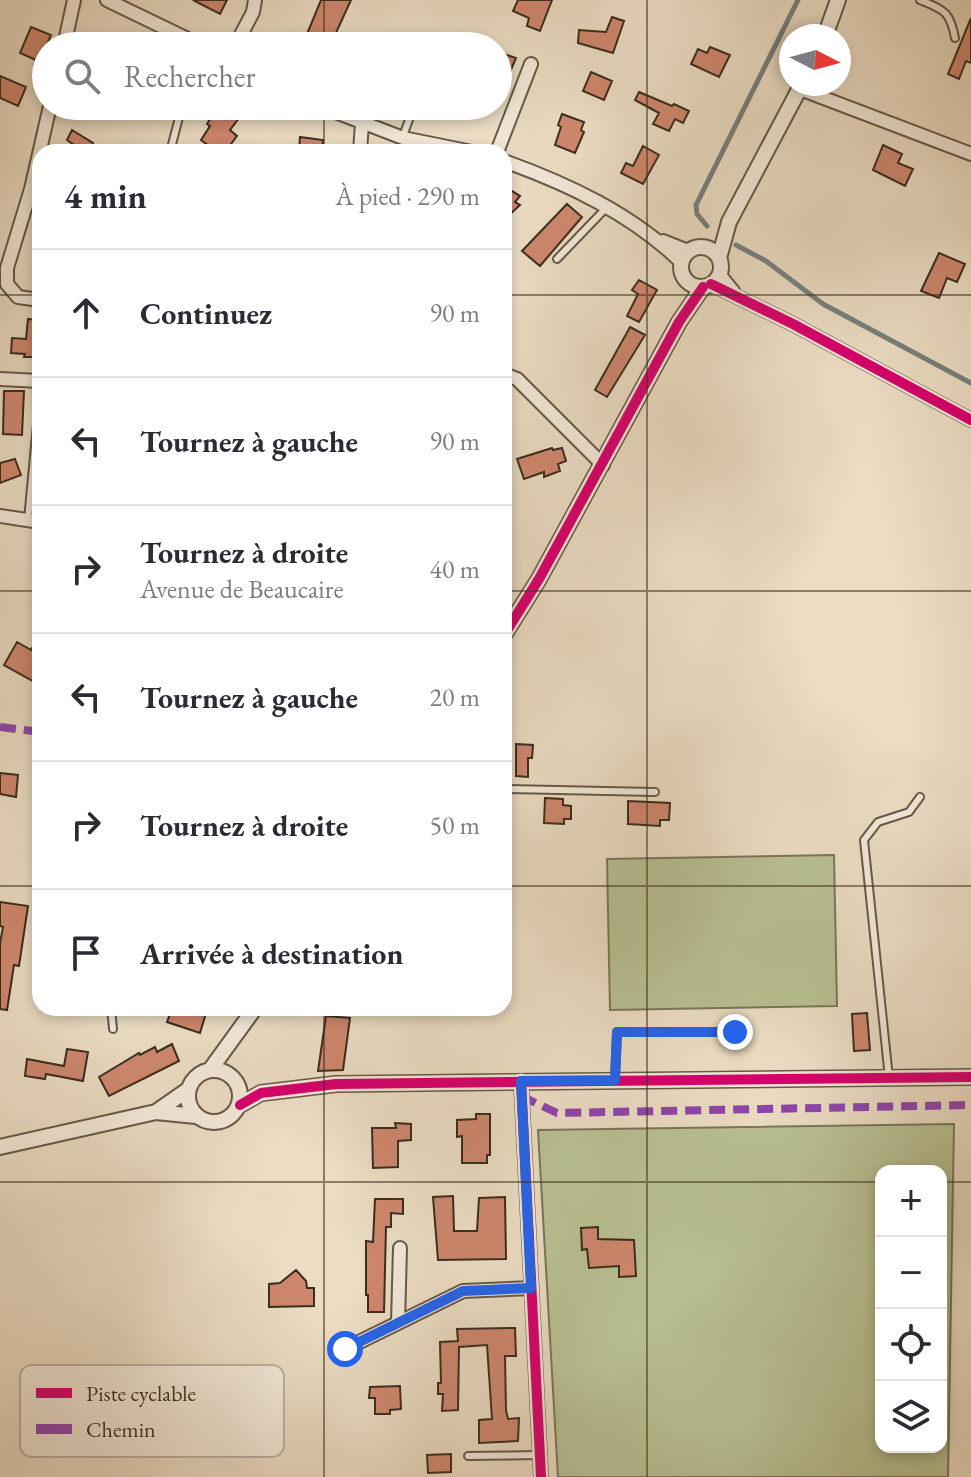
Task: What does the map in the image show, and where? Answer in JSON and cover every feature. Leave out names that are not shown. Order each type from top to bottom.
[{"type":"street","points":[[67,32],[74,0]]},
{"type":"street","points":[[107,0],[172,32]]},
{"type":"street","points":[[242,32],[253,12],[255,0]]},
{"type":"street","points":[[829,24],[838,0]]},
{"type":"street","points":[[512,113],[531,64]]},
{"type":"street","points":[[512,622],[603,465],[679,322],[711,282],[729,222],[796,96]]},
{"type":"street","points":[[826,96],[971,154]]},
{"type":"street","points":[[41,144],[47,120]]},
{"type":"street","points":[[355,120],[403,138],[433,144]]},
{"type":"street","points":[[500,144],[509,120]]},
{"type":"street","points":[[361,144],[362,123]]},
{"type":"street","points":[[512,165],[607,207],[685,256]]},
{"type":"street","points":[[32,185],[4,268],[7,284],[18,297],[32,299]]},
{"type":"street","points":[[685,256],[705,247],[729,222]]},
{"type":"street","points":[[705,247],[719,258]]},
{"type":"street","points":[[679,322],[688,282],[682,273],[685,256]]},
{"type":"street","points":[[688,282],[711,282],[971,420]]},
{"type":"street","points":[[512,377],[603,465]]},
{"type":"street","points":[[0,379],[32,381]]},
{"type":"street","points":[[0,516],[32,521]]},
{"type":"street","points":[[156,1112],[189,1089],[196,1077],[210,1070],[249,1016]]},
{"type":"street","points":[[0,1147],[156,1112],[221,1122],[236,1112],[240,1105],[241,1097],[234,1078],[232,1040]]},
{"type":"street","points":[[210,1070],[234,1078],[261,1093]]},
{"type":"street","points":[[240,1105],[261,1093],[336,1084],[971,1077]]},
{"type":"street","points":[[521,1081],[541,1477]]},
{"type":"street","points":[[189,1089],[189,1104],[196,1116]]},
{"type":"street","points":[[398,1323],[400,1248]]},
{"type":"street","points":[[345,1349],[463,1291],[531,1288]]},
{"type":"lane","points":[[920,0],[945,10],[952,20],[955,38]]},
{"type":"lane","points":[[172,144],[178,120]]},
{"type":"lane","points":[[403,138],[409,120]]},
{"type":"lane","points":[[557,259],[607,207]]},
{"type":"lane","points":[[512,789],[655,792]]},
{"type":"lane","points":[[889,1078],[864,840],[878,822],[909,812],[920,797]]},
{"type":"lane","points":[[112,1016],[113,1029]]},
{"type":"lane","points":[[615,1080],[617,1032],[735,1032]]},
{"type":"lane","points":[[468,1456],[540,1455]]},
{"type":"green space","points":[[834,855],[837,1006],[610,1010],[607,859]]},
{"type":"green space","points":[[954,1124],[948,1477],[558,1477],[538,1130]]},
{"type":"building","points":[[193,0],[227,0],[220,14]]},
{"type":"building","points":[[321,0],[351,0],[336,32],[308,32]]},
{"type":"building","points":[[518,0],[552,0],[540,31],[527,26],[529,18],[513,11]]},
{"type":"building","points":[[612,17],[624,21],[613,53],[578,43],[579,30],[606,32]]},
{"type":"building","points":[[971,18],[971,63],[966,61],[959,79],[948,74]]},
{"type":"building","points":[[31,27],[44,32],[32,32],[32,58],[20,53]]},
{"type":"building","points":[[710,47],[730,55],[719,77],[691,64],[698,49],[707,53]]},
{"type":"building","points":[[591,72],[612,81],[604,100],[583,91]]},
{"type":"building","points":[[0,76],[26,87],[18,106],[0,98]]},
{"type":"building","points":[[639,92],[689,111],[683,123],[675,119],[669,131],[653,124],[659,113],[635,100]]},
{"type":"building","points":[[562,114],[584,122],[581,130],[584,132],[575,153],[555,145]]},
{"type":"building","points":[[210,120],[238,120],[230,130],[237,136],[231,144],[206,144],[201,140],[210,126],[207,124]]},
{"type":"building","points":[[72,130],[93,143],[73,144],[67,140]]},
{"type":"building","points":[[300,137],[323,140],[323,144],[300,144]]},
{"type":"building","points":[[883,145],[902,154],[898,163],[913,169],[905,186],[873,170]]},
{"type":"building","points":[[643,146],[659,155],[643,184],[621,173],[626,163],[633,166]]},
{"type":"building","points":[[512,191],[520,196],[515,202],[520,205],[512,212]]},
{"type":"building","points":[[567,204],[582,217],[540,266],[522,251]]},
{"type":"building","points":[[939,253],[965,264],[957,282],[947,278],[939,298],[921,291]]},
{"type":"building","points":[[639,280],[657,290],[639,322],[627,316],[638,294],[632,290]]},
{"type":"building","points":[[28,319],[32,319],[32,357],[11,353],[12,338],[26,339]]},
{"type":"building","points":[[630,327],[645,335],[607,397],[595,390]]},
{"type":"building","points":[[4,391],[24,391],[22,435],[3,434]]},
{"type":"building","points":[[562,448],[566,461],[558,464],[560,471],[544,477],[544,472],[524,479],[517,459]]},
{"type":"building","points":[[15,459],[21,475],[0,483],[0,463]]},
{"type":"building","points":[[17,642],[31,650],[32,681],[4,665]]},
{"type":"building","points":[[516,744],[533,745],[532,758],[528,758],[528,777],[516,776]]},
{"type":"building","points":[[0,773],[18,775],[16,797],[0,794]]},
{"type":"building","points":[[545,798],[563,799],[563,805],[571,806],[571,819],[564,819],[564,824],[544,823]]},
{"type":"building","points":[[628,801],[670,803],[669,820],[660,820],[660,826],[628,824]]},
{"type":"building","points":[[0,902],[28,906],[19,966],[14,965],[7,1010],[0,1009],[0,943],[3,927],[0,926]]},
{"type":"building","points":[[867,1013],[870,1050],[854,1051],[852,1014]]},
{"type":"building","points":[[169,1016],[205,1016],[200,1033],[167,1022]]},
{"type":"building","points":[[326,1016],[350,1018],[343,1070],[318,1071]]},
{"type":"building","points":[[172,1044],[179,1061],[109,1096],[99,1077],[139,1053],[155,1047],[157,1052]]},
{"type":"building","points":[[67,1049],[88,1052],[83,1081],[46,1074],[45,1079],[25,1076],[27,1059],[64,1066]]},
{"type":"building","points":[[476,1114],[490,1114],[490,1155],[487,1155],[487,1163],[462,1163],[462,1136],[457,1137],[457,1120],[476,1119]]},
{"type":"building","points":[[395,1123],[411,1124],[411,1140],[398,1141],[398,1167],[373,1168],[372,1128],[396,1128]]},
{"type":"building","points":[[453,1196],[454,1231],[477,1231],[479,1198],[505,1197],[506,1259],[438,1260],[433,1197]]},
{"type":"building","points":[[375,1199],[403,1199],[403,1214],[391,1213],[391,1227],[386,1227],[384,1312],[368,1312],[366,1295],[366,1241],[373,1242]]},
{"type":"building","points":[[598,1227],[598,1239],[634,1240],[636,1276],[619,1277],[619,1266],[589,1268],[587,1249],[582,1250],[581,1228]]},
{"type":"building","points":[[296,1270],[306,1281],[307,1288],[314,1288],[314,1306],[269,1307],[269,1284],[280,1283]]},
{"type":"building","points":[[515,1328],[516,1356],[505,1356],[506,1410],[508,1419],[519,1418],[518,1441],[479,1443],[479,1420],[492,1419],[487,1345],[459,1347],[458,1410],[442,1411],[443,1394],[438,1394],[438,1383],[441,1383],[440,1342],[458,1341],[457,1329]]},
{"type":"building","points":[[400,1386],[401,1409],[390,1410],[390,1414],[375,1414],[375,1398],[369,1398],[370,1387]]},
{"type":"building","points":[[451,1454],[451,1472],[428,1473],[427,1455]]},
{"type":"waterway","points":[[707,226],[697,214],[696,205],[798,0]]},
{"type":"waterway","points":[[736,245],[766,261],[823,304],[971,383]]},
{"type":"marked path","points":[[0,727],[32,731]]},
{"type":"marked path","points":[[521,1096],[557,1113],[971,1105]]},
{"type":"cycle path","points":[[711,284],[793,324],[971,420]]},
{"type":"cycle path","points":[[512,622],[539,579],[679,322],[703,287]]},
{"type":"cycle path","points":[[240,1105],[261,1093],[336,1084],[971,1077]]},
{"type":"cycle path","points":[[521,1081],[541,1477]]},
{"type":"route","points":[[345,1349],[463,1291],[531,1288],[521,1081],[615,1080],[617,1032],[735,1032]]}]
